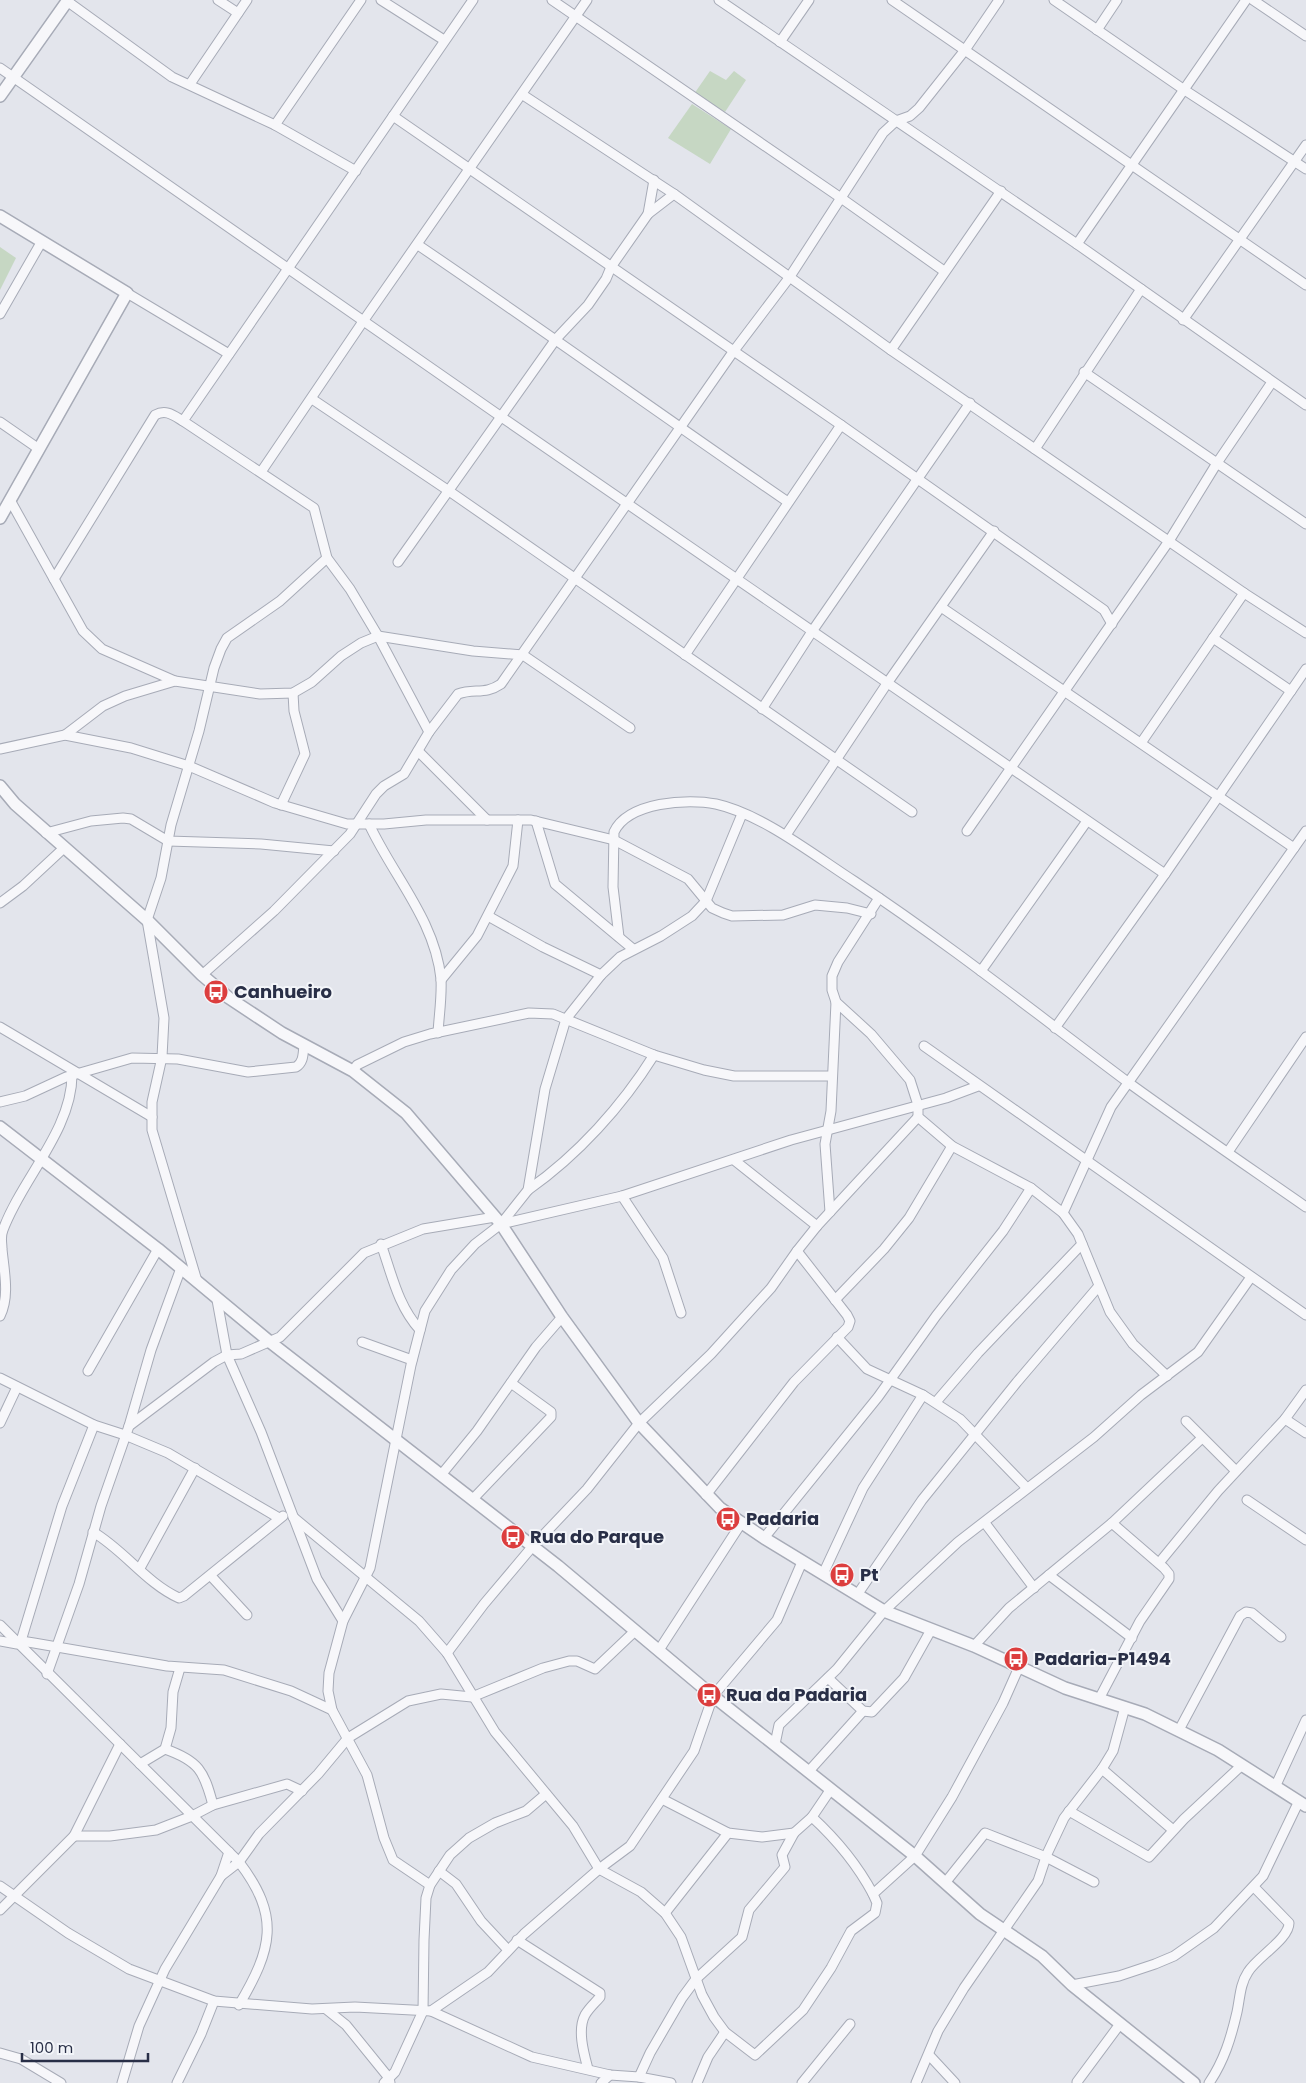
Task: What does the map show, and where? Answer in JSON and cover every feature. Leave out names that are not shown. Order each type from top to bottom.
[{"type":"street","points":[[218,0],[238,13]]},
{"type":"street","points":[[190,84],[247,0]]},
{"type":"street","points":[[275,125],[361,0]]},
{"type":"street","points":[[381,0],[444,40]]},
{"type":"street","points":[[183,420],[473,0]]},
{"type":"street","points":[[552,0],[944,271]]},
{"type":"street","points":[[261,472],[364,320],[523,95],[586,0]]},
{"type":"street","points":[[719,0],[1077,244],[1306,405]]},
{"type":"street","points":[[780,42],[809,0]]},
{"type":"street","points":[[892,0],[1306,286]]},
{"type":"street","points":[[202,975],[274,911],[334,851],[357,824],[376,794],[384,786],[404,774],[429,732],[458,694],[493,690],[501,684],[733,352],[789,278],[883,133],[896,121],[910,116],[919,108],[965,50],[999,0]]},
{"type":"street","points":[[1054,0],[1183,89],[1306,170]]},
{"type":"street","points":[[1097,30],[1117,0]]},
{"type":"street","points":[[1077,244],[1246,0]]},
{"type":"street","points":[[1253,0],[1306,36]]},
{"type":"street","points":[[0,96],[67,1],[172,77],[275,125],[356,171]]},
{"type":"street","points":[[0,68],[500,416],[628,502],[1165,874]]},
{"type":"street","points":[[523,95],[654,180],[891,350],[1244,593],[1306,633]]},
{"type":"street","points":[[393,116],[994,532],[1104,610],[1112,624]]},
{"type":"street","points":[[1183,320],[1306,145]]},
{"type":"street","points":[[648,214],[654,180]]},
{"type":"street","points":[[891,350],[944,271],[1001,192]]},
{"type":"street","points":[[398,562],[556,338],[588,305],[606,279],[611,267],[648,214],[674,194]]},
{"type":"street","points":[[0,216],[229,354]]},
{"type":"street","points":[[0,314],[42,241]]},
{"type":"street","points":[[418,245],[556,338],[680,429],[788,502]]},
{"type":"street","points":[[1035,449],[1084,372],[1141,289]]},
{"type":"street","points":[[0,518],[127,293]]},
{"type":"street","points":[[1084,372],[1306,524]]},
{"type":"street","points":[[967,831],[1169,541],[1217,463],[1272,382]]},
{"type":"street","points":[[312,399],[449,491],[912,812]]},
{"type":"street","points":[[762,709],[813,630],[970,403]]},
{"type":"street","points":[[54,579],[155,415],[168,412],[183,420],[314,508],[326,558],[350,589],[378,636],[429,732]]},
{"type":"street","points":[[0,422],[38,449]]},
{"type":"street","points":[[685,655],[840,425]]},
{"type":"street","points":[[10,500],[78,624],[92,642],[102,649],[176,681],[260,694],[293,693],[312,682],[341,656],[361,643],[378,636],[473,651],[523,655],[630,728]]},
{"type":"street","points":[[786,835],[888,682],[994,532]]},
{"type":"street","points":[[197,1282],[152,1130],[152,1102],[162,1057],[164,1018],[147,920],[161,878],[168,841],[214,668],[228,638],[280,601],[326,558]]},
{"type":"street","points":[[1141,743],[1244,593]]},
{"type":"street","points":[[941,607],[1294,848]]},
{"type":"street","points":[[1104,610],[1121,611]]},
{"type":"street","points":[[1214,638],[1291,691]]},
{"type":"street","points":[[1055,1028],[1165,874],[1306,669]]},
{"type":"street","points":[[65,735],[103,706],[125,696],[176,681]]},
{"type":"street","points":[[280,805],[305,754],[294,711],[293,693]]},
{"type":"street","points":[[0,749],[65,735],[131,748],[189,766],[280,805],[347,824],[426,820],[536,821],[614,840],[688,879],[712,908],[732,916],[783,916],[815,905],[847,908],[871,914]]},
{"type":"street","points":[[418,751],[487,820]]},
{"type":"street","points":[[0,786],[15,804],[147,920],[202,975],[258,1018],[353,1071],[406,1113],[498,1220],[562,1316],[639,1423],[720,1508],[764,1538],[884,1612],[974,1646],[1065,1688],[1125,1707],[1179,1730],[1276,1785],[1303,1803],[1272,1862],[1254,1886],[1214,1928],[1174,1956],[1119,1976],[1072,1985]]},
{"type":"street","points":[[619,937],[614,887],[614,832],[618,824],[625,818],[646,808],[672,803],[717,804],[786,835],[880,898],[1129,1083],[1306,1207]]},
{"type":"street","points":[[528,1190],[545,1089],[566,1019],[601,975],[633,949],[661,936],[692,916],[706,901],[742,814]]},
{"type":"street","points":[[46,833],[91,822],[123,818],[131,819],[168,841],[261,844],[334,851]]},
{"type":"street","points":[[441,980],[477,936],[513,866],[518,820]]},
{"type":"street","points":[[981,972],[1087,820]]},
{"type":"street","points":[[536,821],[555,884],[633,949]]},
{"type":"street","points":[[369,824],[423,918],[436,957],[441,980],[438,1032]]},
{"type":"street","points":[[1063,1213],[1088,1162],[1101,1125],[1306,831]]},
{"type":"street","points":[[0,903],[23,886],[65,847]]},
{"type":"street","points":[[830,1212],[825,1144],[828,1129],[836,1002],[832,990],[832,976],[838,962],[880,898]]},
{"type":"street","points":[[488,916],[550,951],[569,958],[601,975]]},
{"type":"street","points":[[447,1653],[484,1604],[532,1547],[587,1489],[639,1423],[723,1342],[771,1288],[817,1226],[918,1117],[918,1104],[910,1080],[871,1034],[836,1002]]},
{"type":"street","points":[[353,1071],[357,1065],[404,1042],[438,1032],[529,1013],[553,1014],[654,1055],[704,1070],[734,1076],[779,1078],[832,1076]]},
{"type":"street","points":[[0,1027],[75,1074],[152,1117]]},
{"type":"street","points":[[1228,1152],[1306,1037]]},
{"type":"street","points":[[0,1102],[25,1096],[75,1074],[132,1058],[162,1057],[248,1072],[284,1069],[301,1064],[304,1044]]},
{"type":"street","points":[[924,1046],[978,1086],[1306,1315]]},
{"type":"street","points":[[430,1885],[393,1860],[384,1838],[367,1775],[332,1710],[328,1691],[329,1673],[343,1621],[367,1576],[412,1360],[425,1311],[451,1270],[528,1190],[545,1178],[593,1134],[640,1078],[654,1055]]},
{"type":"street","points":[[0,1316],[6,1299],[1,1234],[41,1157],[53,1138],[70,1100],[75,1074]]},
{"type":"street","points":[[127,1431],[194,1376],[227,1355],[241,1354],[270,1342],[286,1331],[364,1253],[381,1244],[423,1229],[498,1220],[622,1196],[828,1129],[946,1098],[978,1086]]},
{"type":"street","points":[[918,1117],[952,1146],[1030,1188],[1063,1213],[1082,1244],[1098,1287],[1110,1312],[1133,1344],[1166,1376]]},
{"type":"street","points":[[0,1127],[41,1157],[181,1268],[217,1300],[245,1320],[270,1342],[558,1566],[713,1696],[915,1856],[986,1918],[1042,1956],[1072,1985],[1194,2083]]},
{"type":"street","points":[[836,1300],[884,1250],[909,1218],[952,1146]]},
{"type":"street","points":[[734,1160],[817,1226]]},
{"type":"street","points":[[764,1538],[836,1452],[890,1381],[936,1316],[1003,1231],[1030,1188]]},
{"type":"street","points":[[622,1196],[663,1258],[681,1313]]},
{"type":"street","points":[[381,1244],[400,1303],[409,1318],[420,1330]]},
{"type":"street","points":[[936,1402],[978,1353],[1082,1244]]},
{"type":"street","points":[[88,1371],[158,1250]]},
{"type":"street","points":[[706,1495],[794,1382],[848,1327],[850,1321],[836,1300],[797,1251]]},
{"type":"street","points":[[47,1674],[80,1584],[93,1532],[127,1431],[151,1350],[181,1268]]},
{"type":"street","points":[[775,1744],[779,1725],[828,1678],[862,1641],[884,1612],[941,1557],[1094,1437],[1141,1395],[1206,1343],[1250,1277]]},
{"type":"street","points":[[857,1595],[922,1500],[977,1435],[1017,1382],[1098,1287]]},
{"type":"street","points":[[217,1300],[227,1355],[262,1432],[317,1579],[343,1621]]},
{"type":"street","points":[[441,1475],[477,1431],[536,1348],[562,1316]]},
{"type":"street","points":[[837,1338],[867,1369],[936,1402],[960,1419],[1027,1488]]},
{"type":"street","points":[[362,1342],[412,1360]]},
{"type":"street","points":[[0,1378],[94,1425],[127,1431],[196,1468],[279,1518]]},
{"type":"street","points":[[472,1500],[551,1417],[550,1412],[512,1383]]},
{"type":"street","points":[[0,1423],[17,1387]]},
{"type":"street","points":[[1159,1563],[1236,1471],[1285,1419],[1306,1390]]},
{"type":"street","points":[[823,1574],[863,1488],[923,1396]]},
{"type":"street","points":[[1285,1419],[1306,1433]]},
{"type":"street","points":[[1186,1421],[1236,1471]]},
{"type":"street","points":[[19,1643],[62,1506],[94,1425]]},
{"type":"street","points":[[974,1646],[1009,1608],[1112,1523],[1202,1438]]},
{"type":"street","points":[[140,1568],[196,1468]]},
{"type":"street","points":[[1247,1500],[1306,1540]]},
{"type":"street","points":[[93,1532],[140,1568],[150,1579],[179,1598],[211,1576],[279,1518],[292,1515]]},
{"type":"street","points":[[292,1515],[420,1621],[447,1653],[495,1732],[573,1826],[599,1869],[641,1892],[665,1913],[681,1937],[696,1979],[714,2017],[725,2032],[751,2054],[759,2053],[810,2001],[831,1968],[850,1931],[875,1913],[878,1903],[862,1872],[846,1852],[812,1817]]},
{"type":"street","points":[[659,1650],[742,1522]]},
{"type":"street","points":[[985,1523],[1034,1588]]},
{"type":"street","points":[[1099,1698],[1132,1638],[1169,1579],[1169,1574],[1159,1563],[1112,1523]]},
{"type":"street","points":[[427,2011],[483,1976],[517,1940],[599,1869],[630,1846],[694,1751],[713,1696],[731,1672],[778,1620],[802,1562]]},
{"type":"street","points":[[1049,1575],[1132,1638]]},
{"type":"street","points":[[211,1576],[246,1615]]},
{"type":"street","points":[[1179,1730],[1215,1658],[1240,1616],[1246,1612],[1252,1613],[1281,1637]]},
{"type":"street","points":[[0,1625],[47,1674],[229,1852],[249,1875],[265,1908],[268,1921],[265,1954],[260,1969],[239,2005]]},
{"type":"street","points":[[828,1678],[864,1711],[872,1712],[904,1678],[931,1630]]},
{"type":"street","points":[[221,1876],[238,1862],[259,1834],[302,1791],[348,1738],[408,1701],[441,1694],[472,1697],[542,1668],[569,1661],[577,1661],[595,1669],[635,1631]]},
{"type":"street","points":[[0,1641],[57,1647],[180,1668],[224,1670],[291,1691],[332,1710]]},
{"type":"street","points":[[873,1894],[915,1856],[952,1797],[1003,1703],[1019,1667]]},
{"type":"street","points":[[140,1764],[165,1749],[172,1723],[174,1692],[180,1668]]},
{"type":"street","points":[[916,2083],[938,2031],[982,1958],[1034,1888],[1052,1840],[1069,1811],[1102,1769],[1112,1751],[1125,1707]]},
{"type":"street","points":[[809,1771],[864,1711]]},
{"type":"street","points":[[1276,1785],[1306,1720]]},
{"type":"street","points":[[0,1910],[74,1836],[120,1744]]},
{"type":"street","points":[[165,1749],[189,1758],[198,1766],[204,1776],[213,1805]]},
{"type":"street","points":[[1069,1811],[1149,1857],[1173,1830],[1242,1765]]},
{"type":"street","points":[[1102,1769],[1173,1830]]},
{"type":"street","points":[[74,1836],[110,1836],[156,1830],[192,1816],[213,1805],[287,1784],[302,1791]]},
{"type":"street","points":[[640,2077],[672,2015],[696,1979],[742,1937],[749,1910],[785,1867],[782,1855],[794,1833],[812,1817],[831,1789]]},
{"type":"street","points":[[326,2009],[346,2025],[388,2081],[395,2072],[427,2011],[424,1931],[426,1898],[430,1885],[456,1848],[495,1823],[526,1811],[546,1794]]},
{"type":"street","points":[[662,1799],[728,1833],[762,1837],[794,1833]]},
{"type":"street","points":[[665,1913],[728,1833]]},
{"type":"street","points":[[945,1883],[985,1833],[1046,1857],[1094,1882]]},
{"type":"street","points":[[122,2083],[139,2026],[159,1982],[221,1876],[229,1852]]},
{"type":"street","points":[[439,1871],[456,1884],[481,1921],[508,1950]]},
{"type":"street","points":[[0,1886],[88,1946],[129,1969],[159,1982],[214,2001],[239,2005],[326,2009],[373,2007],[427,2011],[532,2057],[610,2075],[640,2077],[671,2083]]},
{"type":"street","points":[[1209,2083],[1225,2055],[1243,1980],[1256,1961],[1284,1936],[1289,1929],[1289,1923],[1254,1886]]},
{"type":"street","points":[[517,1940],[600,1993],[600,1997],[588,2010],[582,2024],[584,2057],[588,2069]]},
{"type":"street","points":[[177,2083],[201,2034],[214,2001]]},
{"type":"street","points":[[802,2083],[850,2024]]},
{"type":"street","points":[[1077,2082],[1120,2024]]},
{"type":"street","points":[[697,2083],[708,2056],[725,2032]]},
{"type":"street","points":[[0,2053],[26,2061],[61,2083]]},
{"type":"street","points":[[929,2055],[955,2083]]},
{"type":"street","points":[[601,2083],[610,2075]]},
{"type":"green space","points":[[710,71],[726,80],[734,71],[746,80],[725,112],[694,94]]},
{"type":"green space","points":[[692,104],[731,129],[710,164],[668,138]]},
{"type":"green space","points":[[0,247],[16,258],[0,290]]},
{"type":"place","name":"Canhueiro","points":[[216,992]]},
{"type":"place","name":"Padaria","points":[[728,1519]]},
{"type":"place","name":"Rua do Parque","points":[[513,1537]]},
{"type":"place","name":"Pt","points":[[842,1575]]},
{"type":"place","name":"Padaria-P1494","points":[[1016,1659]]},
{"type":"place","name":"Rua da Padaria","points":[[709,1695]]}]
